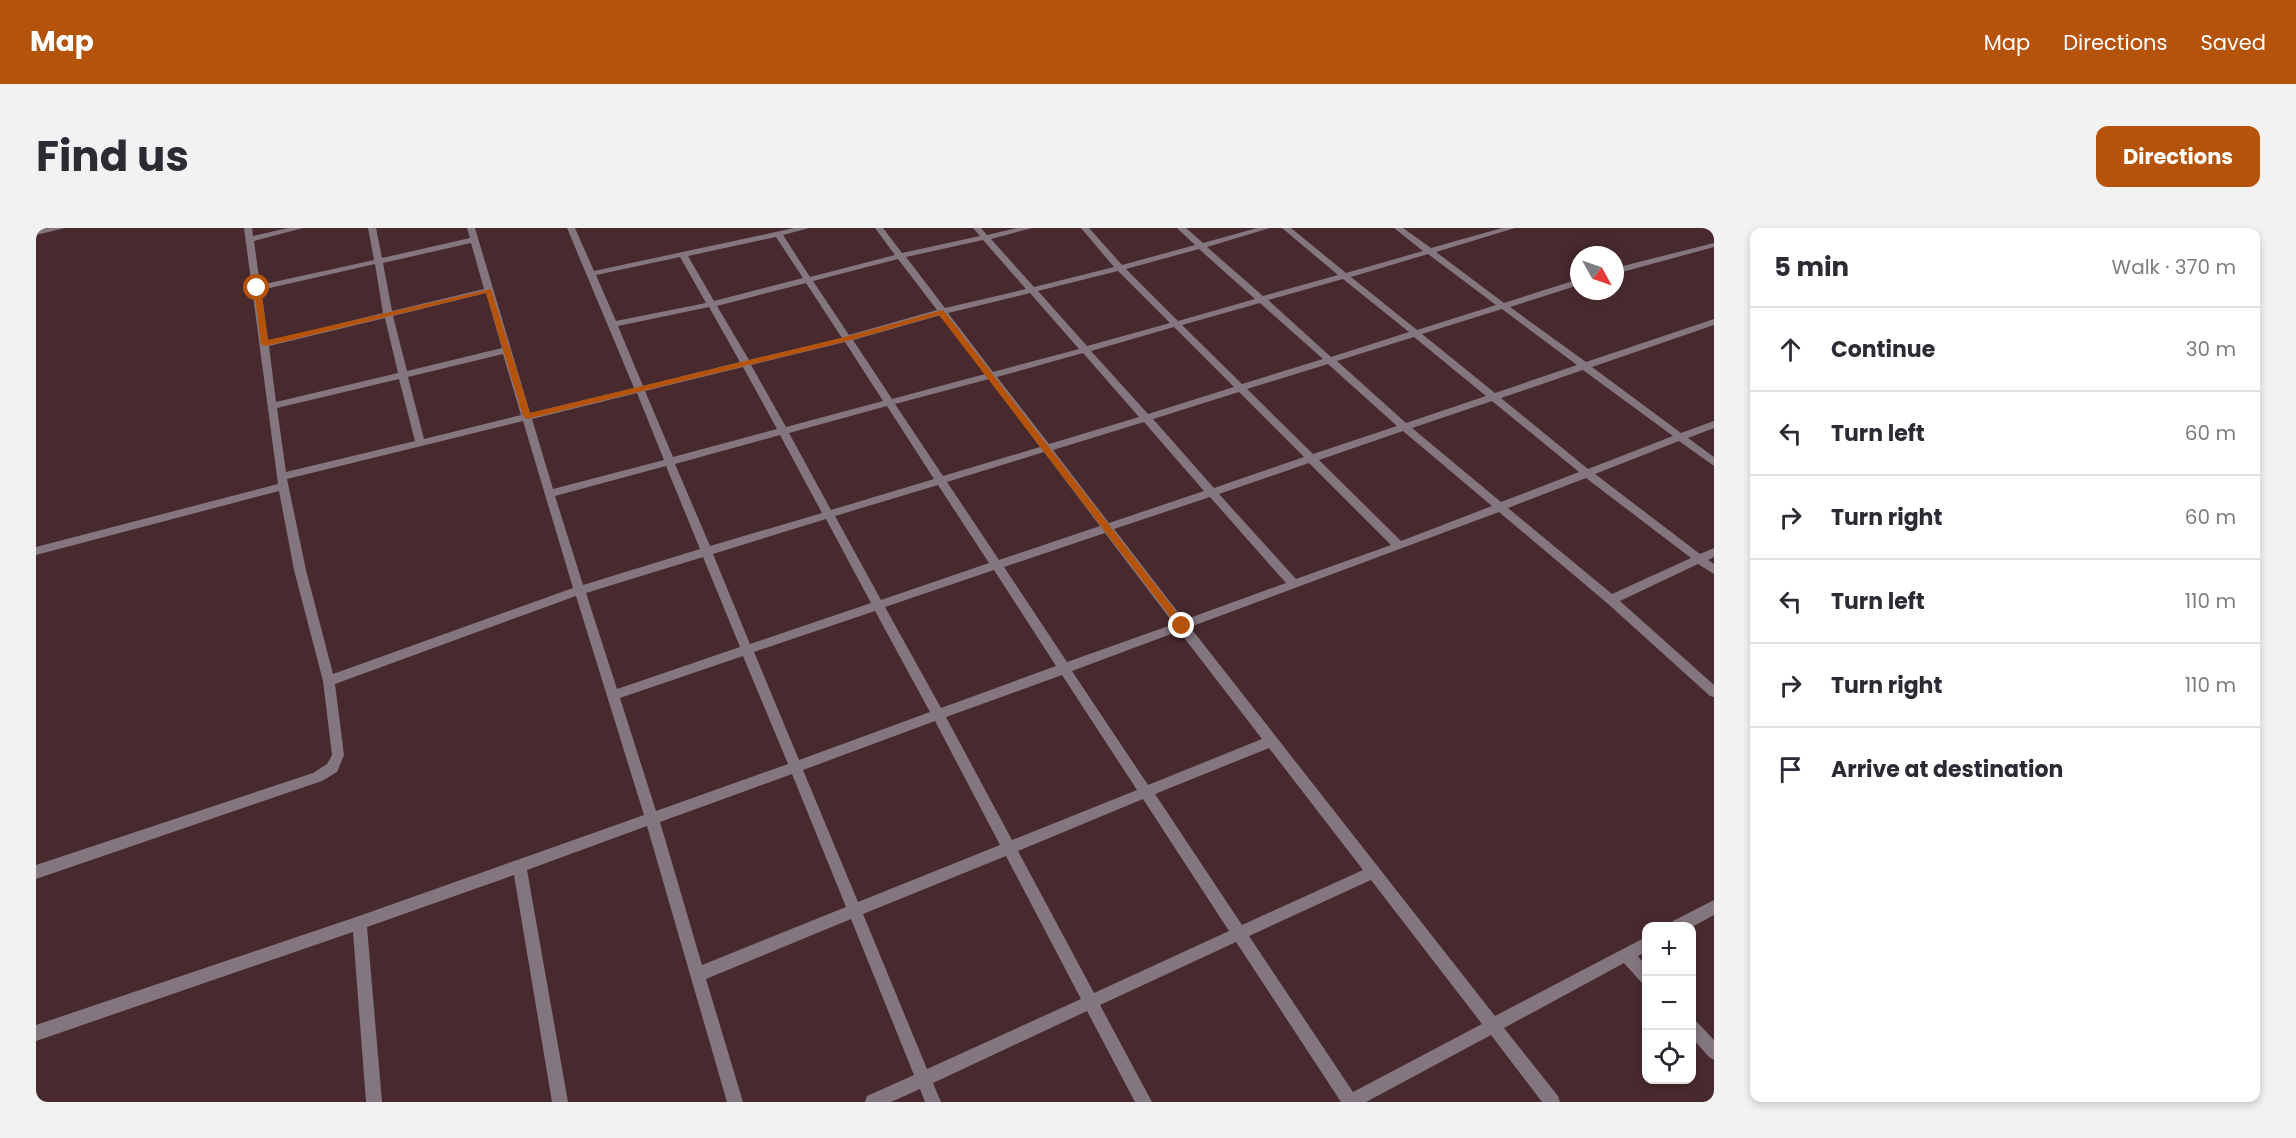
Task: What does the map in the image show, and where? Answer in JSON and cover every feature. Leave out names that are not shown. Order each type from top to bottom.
[{"type":"street","points":[[41,231],[61,228]]},
{"type":"street","points":[[36,872],[317,777],[332,768],[338,755],[329,681],[300,570],[282,481],[248,228]]},
{"type":"street","points":[[250,239],[299,228]]},
{"type":"street","points":[[372,228],[388,314],[420,442]]},
{"type":"street","points":[[471,228],[549,494],[652,819],[735,1102]]},
{"type":"street","points":[[571,228],[613,324],[933,1102]]},
{"type":"street","points":[[591,274],[805,228]]},
{"type":"street","points":[[879,228],[1182,626],[1552,1102]]},
{"type":"street","points":[[977,228],[1294,585]]},
{"type":"street","points":[[613,324],[712,303],[984,236],[1028,228]]},
{"type":"street","points":[[1085,228],[1120,268],[1399,546]]},
{"type":"street","points":[[1180,228],[1497,507],[1611,600],[1714,692]]},
{"type":"street","points":[[36,551],[420,442],[847,339],[941,312],[1120,268],[1266,228]]},
{"type":"street","points":[[1286,228],[1587,473],[1714,570]]},
{"type":"street","points":[[1398,228],[1714,462]]},
{"type":"street","points":[[549,494],[1085,350],[1510,228]]},
{"type":"street","points":[[778,234],[1350,1102],[1642,946]]},
{"type":"street","points":[[257,288],[474,240]]},
{"type":"street","points":[[1624,269],[1714,245]]},
{"type":"street","points":[[683,255],[745,362],[781,432],[938,715],[1144,1102]]},
{"type":"street","points":[[329,681],[580,590],[1146,418],[1570,285]]},
{"type":"street","points":[[265,344],[489,291]]},
{"type":"street","points":[[613,695],[1714,322]]},
{"type":"street","points":[[273,406],[507,350]]},
{"type":"street","points":[[36,1033],[359,923],[794,768],[1399,546],[1714,424]]},
{"type":"street","points":[[1611,600],[1714,552]]},
{"type":"street","points":[[697,975],[1271,741]]},
{"type":"street","points":[[519,866],[560,1102]]},
{"type":"street","points":[[873,1102],[1373,872]]},
{"type":"street","points":[[1687,922],[1714,908]]},
{"type":"street","points":[[359,923],[371,1101]]},
{"type":"street","points":[[1626,954],[1646,976]]},
{"type":"street","points":[[1695,1030],[1714,1052]]},
{"type":"route","points":[[257,288],[265,344],[489,291],[527,416],[847,339],[941,312],[1182,626]]}]
